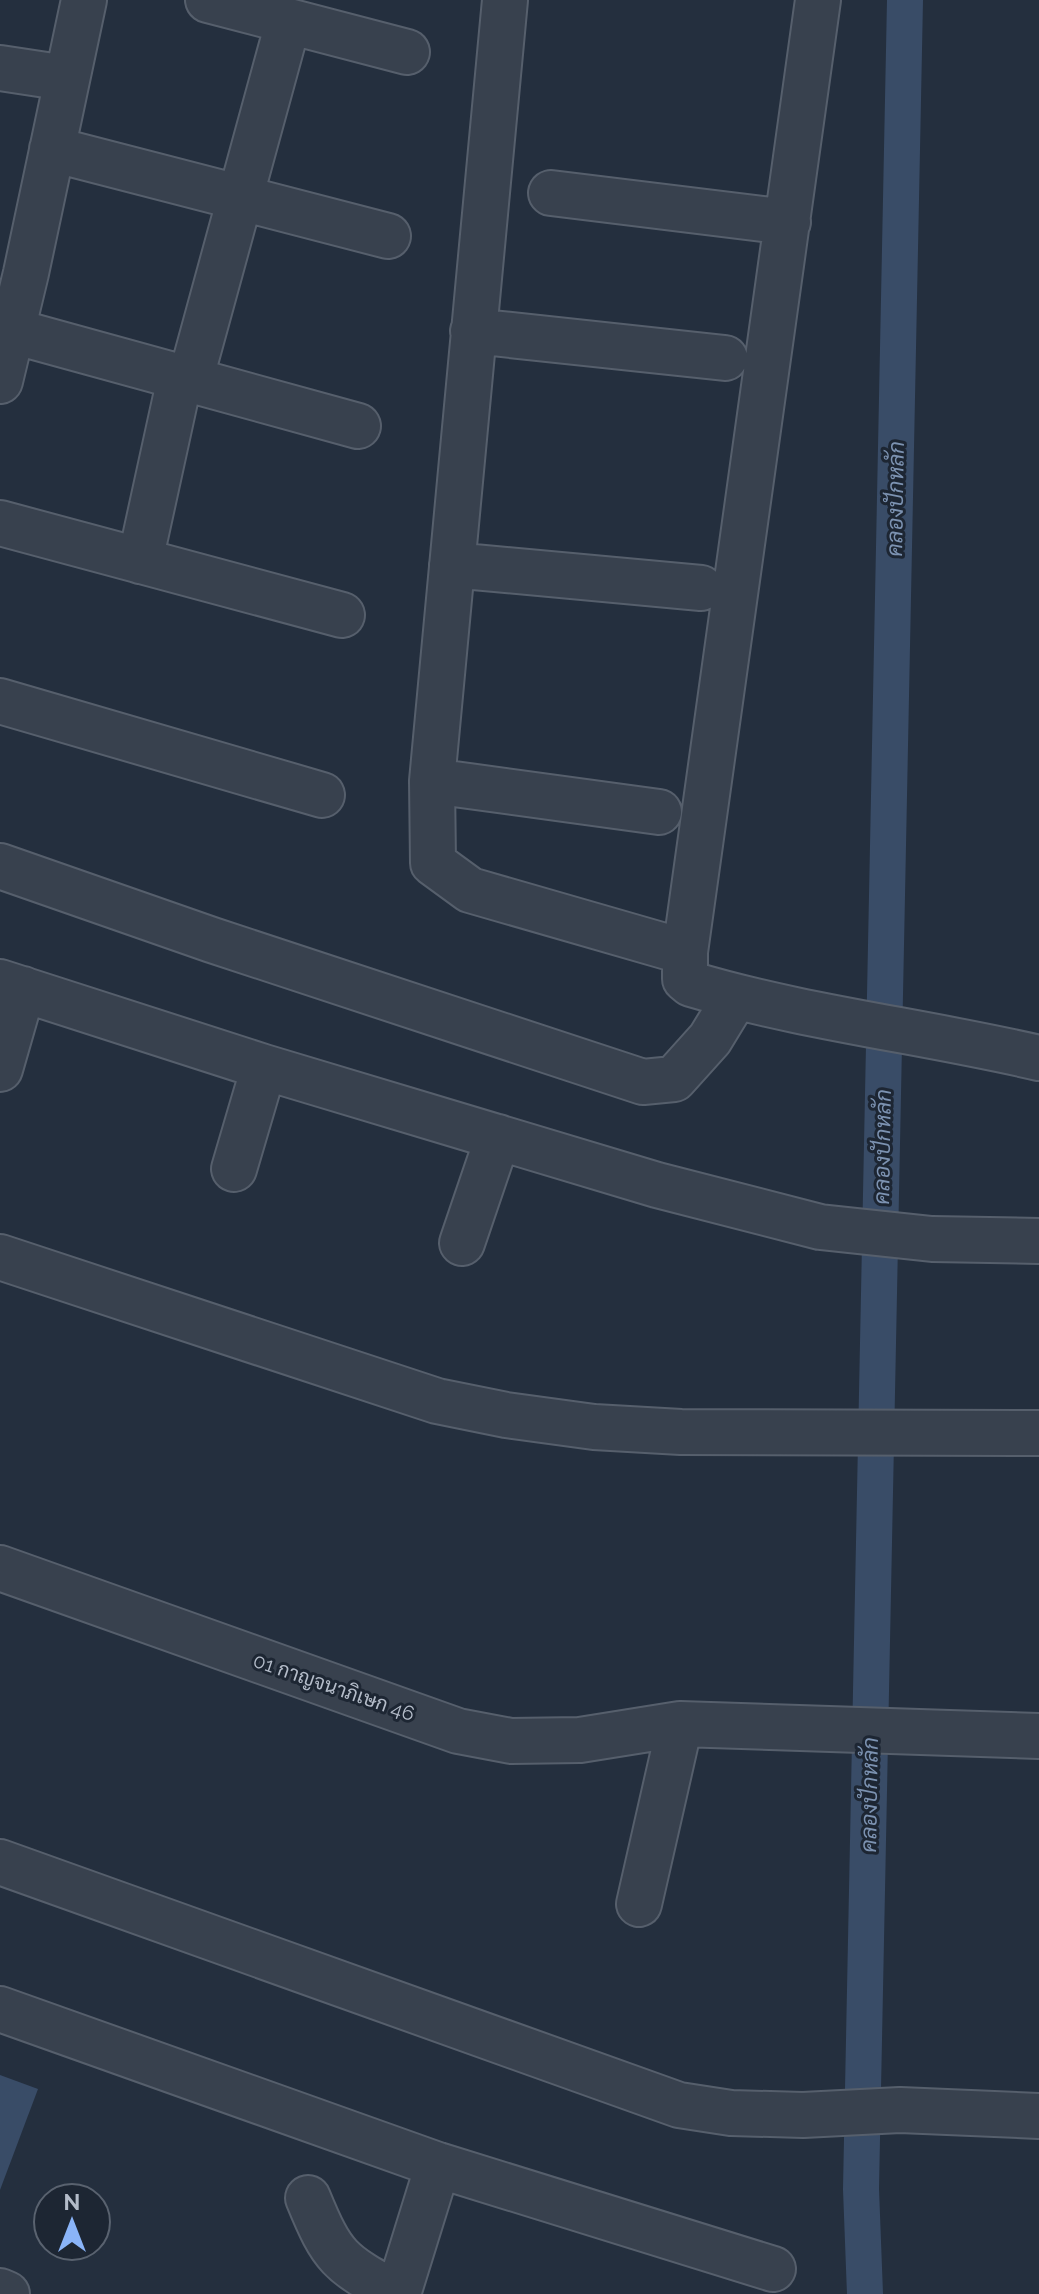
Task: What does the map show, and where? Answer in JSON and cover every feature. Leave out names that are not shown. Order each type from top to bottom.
[{"type":"street","points":[[0,381],[13,331],[13,271],[52,149],[84,0]]},
{"type":"street","points":[[208,0],[273,12],[407,52]]},
{"type":"street","points":[[505,0],[432,781],[433,863],[470,890],[685,952]]},
{"type":"street","points":[[818,0],[685,952],[685,979],[691,984],[735,998],[836,1019],[949,1037],[1039,1058]]},
{"type":"street","points":[[140,561],[185,379],[239,197],[273,12]]},
{"type":"street","points":[[0,68],[66,78]]},
{"type":"street","points":[[52,149],[388,236]]},
{"type":"street","points":[[551,193],[788,222]]},
{"type":"street","points":[[13,331],[358,426]]},
{"type":"street","points":[[473,331],[725,358]]},
{"type":"street","points":[[0,523],[342,615]]},
{"type":"street","points":[[452,565],[701,588]]},
{"type":"street","points":[[0,701],[322,795]]},
{"type":"street","points":[[432,781],[659,812]]},
{"type":"street","points":[[0,866],[226,945],[643,1082],[674,1079],[710,1039],[735,998]]},
{"type":"street","points":[[0,1069],[12,985],[264,1067],[657,1185],[820,1227],[932,1239],[1039,1241]]},
{"type":"street","points":[[234,1169],[264,1067]]},
{"type":"street","points":[[462,1243],[498,1137]]},
{"type":"street","points":[[0,1257],[437,1401],[506,1415],[594,1427],[681,1432],[1039,1433]]},
{"type":"street","name":"01 กาญจนาภิเษก 46","points":[[0,1568],[458,1731],[511,1741],[580,1740],[680,1724],[1039,1736]]},
{"type":"street","points":[[639,1904],[680,1724]]},
{"type":"street","points":[[0,1862],[679,2105],[731,2113],[803,2115],[900,2110],[1039,2116]]},
{"type":"street","points":[[0,2009],[438,2165],[773,2269]]},
{"type":"street","points":[[308,2198],[334,2254],[353,2270],[397,2294],[438,2165]]},
{"type":"street","points":[[0,2291],[7,2294]]},
{"type":"water","points":[[0,2075],[38,2089],[0,2190]]},
{"type":"waterway","name":"คลองปักหลัก","points":[[865,2294],[861,2189],[905,0]]}]
